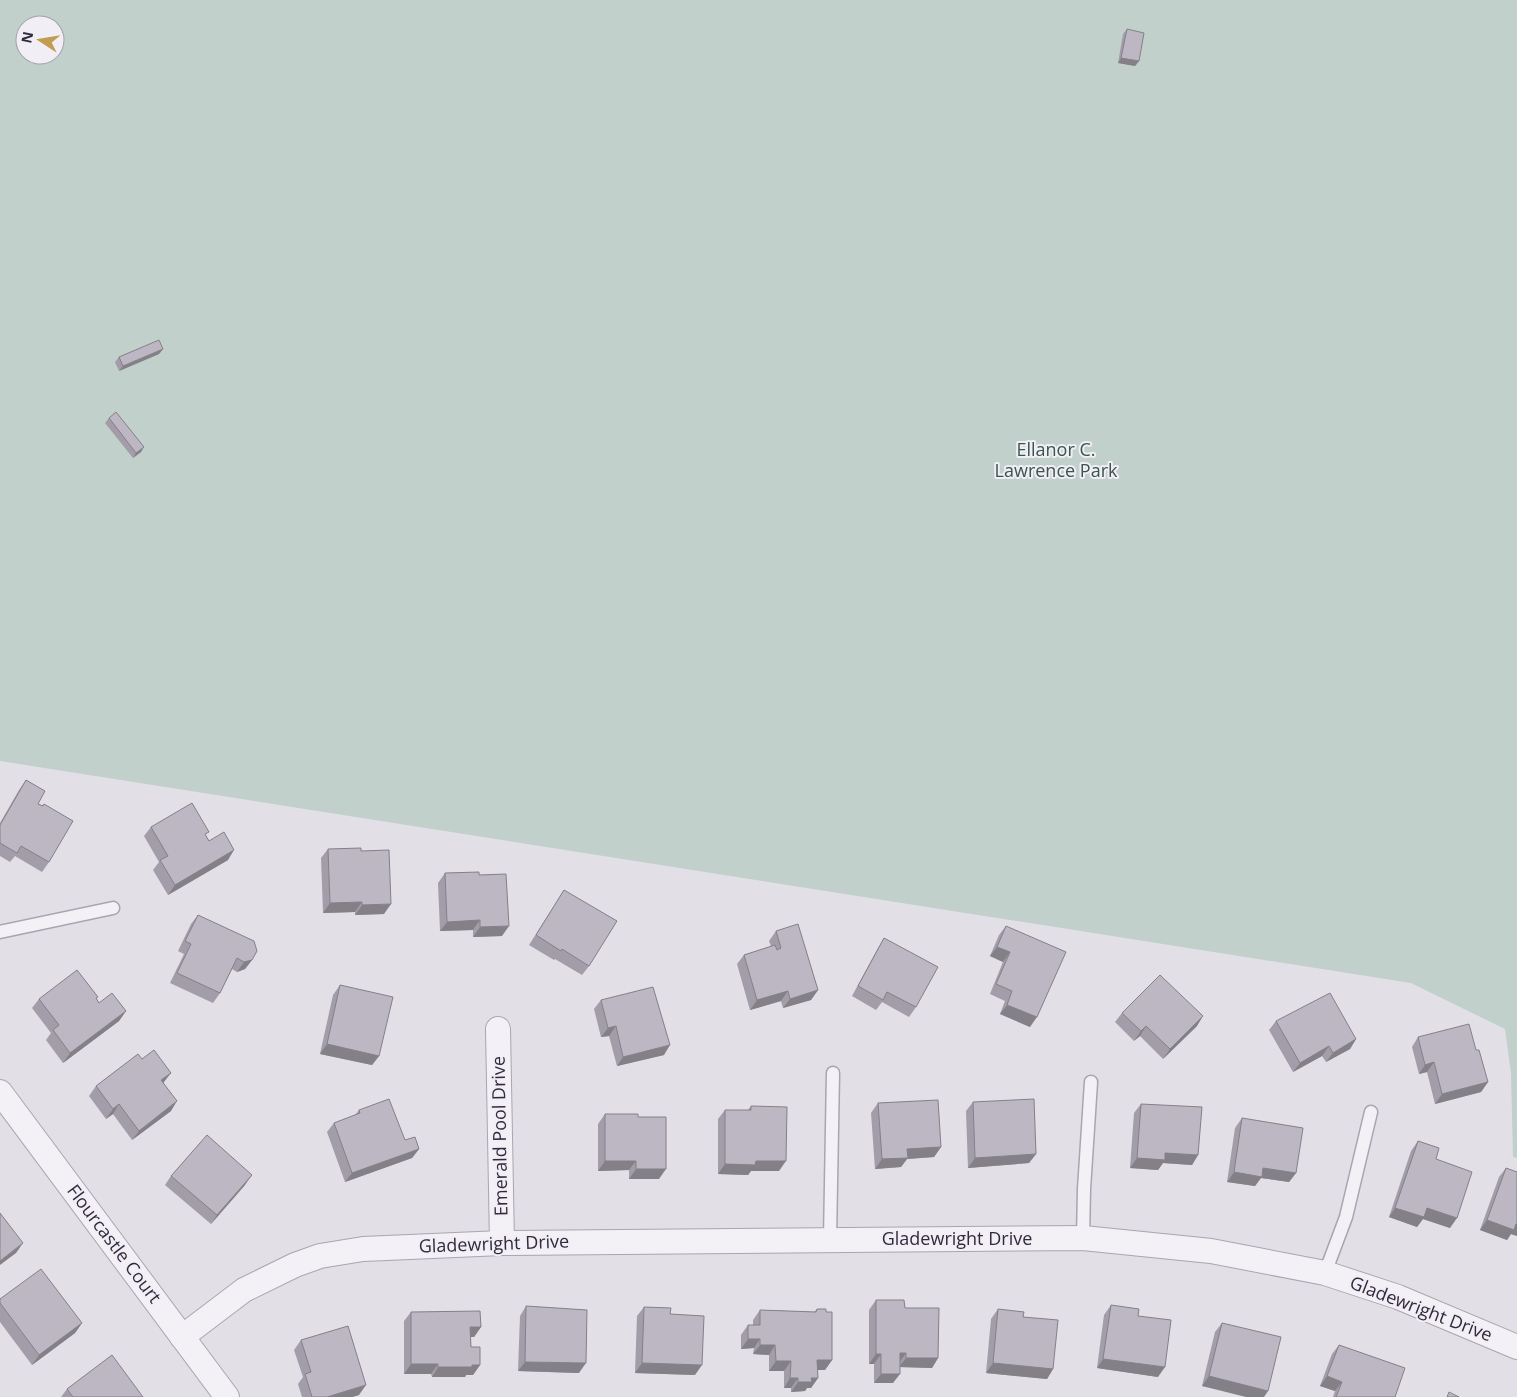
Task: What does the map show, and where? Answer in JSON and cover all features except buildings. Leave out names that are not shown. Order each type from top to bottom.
[{"type":"street","name":"Emerald Pool Drive","points":[[498,1029],[502,1242]]},
{"type":"street","name":"Flourcastle Court","points":[[0,1092],[227,1397]]},
{"type":"street","name":"Gladewright Drive","points":[[182,1336],[244,1290],[295,1265],[320,1256],[363,1249],[502,1242],[1083,1238],[1211,1251],[1325,1273],[1398,1298],[1517,1347]]},
{"type":"lane","points":[[0,932],[113,908]]},
{"type":"lane","points":[[830,1239],[833,1073]]},
{"type":"lane","points":[[1083,1238],[1084,1189],[1091,1082]]},
{"type":"lane","points":[[1325,1273],[1346,1217],[1371,1112]]},
{"type":"green space","name":"Ellanor C. Lawrence Park","points":[[0,0],[1517,0],[1517,1158],[1513,1157],[1511,1073],[1505,1029],[1411,983],[0,761]]}]
